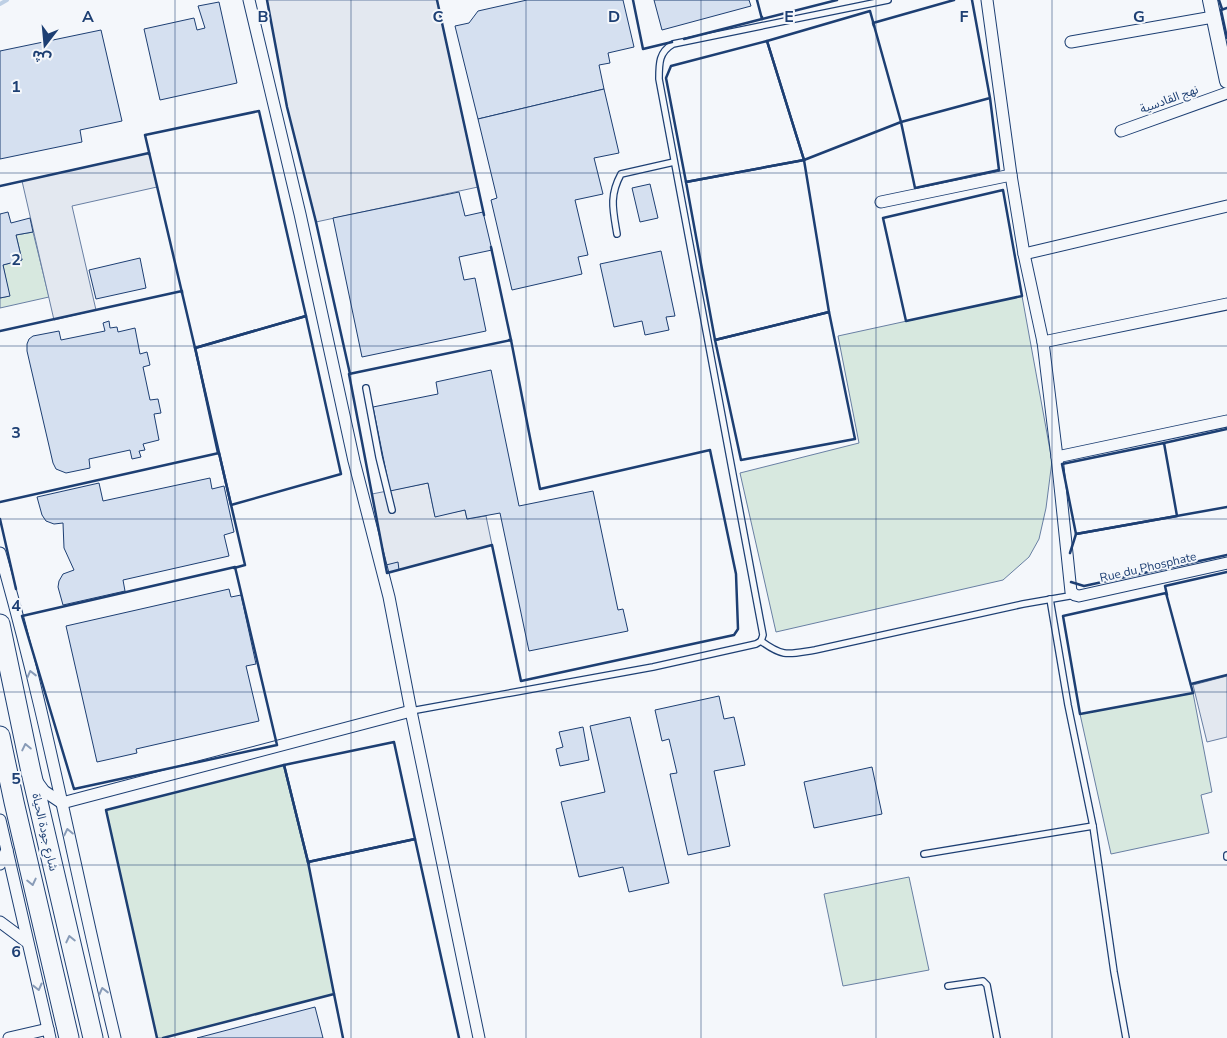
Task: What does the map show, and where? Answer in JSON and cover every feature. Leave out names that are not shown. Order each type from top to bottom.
[{"type":"highway","name":"شارع جودة الحياة","points":[[0,624],[31,772],[93,1038]]},
{"type":"highway","name":"شارع جودة الحياة","points":[[0,736],[69,1038]]},
{"type":"highway","points":[[0,759],[10,783]]},
{"type":"street","points":[[249,0],[298,205],[354,461],[389,597],[479,1038]]},
{"type":"street","points":[[987,0],[1024,254],[1043,342],[1070,588],[1071,592],[1075,595]]},
{"type":"street","points":[[1210,0],[1225,60],[1227,80]]},
{"type":"street","points":[[1072,42],[1213,17]]},
{"type":"street","name":"نهج القادسية","points":[[1121,131],[1227,93]]},
{"type":"street","points":[[881,202],[1011,174]]},
{"type":"street","points":[[1024,254],[1227,206]]},
{"type":"street","points":[[1043,342],[1227,304]]},
{"type":"street","points":[[1057,458],[1227,421]]},
{"type":"street","points":[[0,553],[15,604],[115,1038]]},
{"type":"street","name":"Rue du Phosphate","points":[[1075,595],[1080,596],[1227,563]]},
{"type":"street","points":[[31,772],[44,791],[62,803],[411,711]]},
{"type":"street","points":[[0,820],[49,1034],[9,1038]]},
{"type":"street","points":[[0,864],[7,850]]},
{"type":"street","points":[[0,922],[27,942]]},
{"type":"lane","points":[[411,711],[653,667],[756,644],[761,641],[763,634],[659,79],[659,59],[665,49],[673,44],[888,0]]},
{"type":"lane","points":[[617,234],[612,203],[616,183],[621,174],[674,162]]},
{"type":"lane","points":[[366,388],[379,457],[392,510]]},
{"type":"lane","points":[[761,641],[776,652],[789,654],[1075,595]]},
{"type":"lane","points":[[1050,599],[1068,705],[1093,826],[1114,972],[1126,1038]]},
{"type":"lane","points":[[924,854],[1093,826]]},
{"type":"lane","points":[[948,986],[983,982],[987,985],[997,1038]]},
{"type":"shaded area","points":[[267,0],[437,0],[478,187],[316,222],[287,107]]},
{"type":"shaded area","points":[[149,153],[157,187],[72,206],[96,310],[54,320],[22,181]]},
{"type":"shaded area","points":[[33,232],[49,297],[0,308],[0,298],[9,296],[3,265],[22,260],[16,235]]},
{"type":"shaded area","points":[[1022,296],[1052,461],[1046,508],[1039,539],[1029,557],[1003,580],[776,632],[740,473],[859,443],[838,336]]},
{"type":"shaded area","points":[[428,483],[435,516],[465,510],[467,519],[486,516],[492,545],[387,573],[372,494]]},
{"type":"shaded area","points":[[1227,676],[1227,737],[1207,742],[1193,685]]},
{"type":"shaded area","points":[[1193,693],[1212,792],[1201,795],[1209,833],[1111,854],[1080,714]]},
{"type":"shaded area","points":[[284,765],[308,862],[334,994],[157,1038],[106,810]]},
{"type":"shaded area","points":[[909,877],[929,970],[843,986],[824,894]]},
{"type":"building","points":[[527,0],[623,0],[634,47],[608,53],[610,63],[599,65],[604,89],[478,119],[455,26],[469,23],[478,11]]},
{"type":"building","points":[[654,0],[749,0],[751,6],[662,30]]},
{"type":"building","points":[[219,2],[237,83],[160,100],[144,29],[194,18],[197,30],[205,28],[198,6]]},
{"type":"building","points":[[101,30],[122,121],[80,130],[82,142],[0,159],[0,51]]},
{"type":"building","points":[[604,89],[619,153],[594,158],[603,194],[575,200],[588,255],[578,257],[582,274],[512,290],[491,200],[497,198],[478,119]]},
{"type":"building","points":[[650,184],[658,218],[640,222],[632,188]]},
{"type":"building","points":[[459,192],[465,216],[483,212],[492,250],[459,257],[464,280],[475,278],[486,331],[362,357],[333,218]]},
{"type":"building","points":[[8,212],[11,223],[30,218],[33,232],[16,235],[22,260],[3,265],[10,296],[0,298],[0,214]]},
{"type":"building","points":[[661,251],[675,316],[666,317],[669,330],[645,335],[642,321],[614,327],[600,264]]},
{"type":"building","points":[[140,258],[146,288],[96,299],[89,270]]},
{"type":"building","points":[[109,321],[110,328],[117,327],[118,332],[135,328],[140,354],[147,352],[150,365],[143,367],[150,400],[158,399],[161,413],[154,414],[159,440],[143,444],[145,450],[139,451],[141,457],[132,459],[130,450],[89,459],[90,468],[66,473],[56,469],[53,463],[27,344],[33,336],[59,331],[61,340],[105,331],[103,323]]},
{"type":"building","points":[[491,370],[519,506],[593,491],[618,610],[623,609],[628,631],[529,651],[500,513],[467,519],[465,510],[435,517],[428,483],[390,491],[373,407],[438,394],[436,382]]},
{"type":"building","points":[[210,478],[212,489],[224,486],[234,532],[224,535],[229,556],[123,580],[125,591],[63,605],[58,587],[59,581],[63,574],[74,570],[64,548],[63,523],[54,524],[46,521],[42,515],[37,497],[99,483],[103,501]]},
{"type":"building","points":[[398,562],[399,570],[387,573],[386,565]]},
{"type":"building","points":[[229,589],[231,597],[241,595],[256,664],[246,666],[259,721],[136,749],[137,753],[97,762],[66,626]]},
{"type":"building","points":[[719,696],[724,719],[734,717],[745,765],[714,771],[730,846],[688,855],[670,774],[677,773],[669,739],[662,741],[655,710]]},
{"type":"building","points":[[630,717],[669,883],[629,892],[623,867],[579,877],[561,802],[605,792],[590,726]]},
{"type":"building","points":[[583,727],[589,760],[560,766],[556,749],[563,747],[559,732]]},
{"type":"building","points":[[872,767],[882,814],[814,828],[804,782]]},
{"type":"building","points":[[315,1007],[323,1038],[197,1038]]},
{"type":"waterway","points":[[0,4],[7,0]]},
{"type":"wall","points":[[267,0],[287,107],[316,222],[350,374]]},
{"type":"wall","points":[[437,0],[484,215]]},
{"type":"wall","points":[[633,0],[643,49],[672,42]]},
{"type":"wall","points":[[684,39],[762,19],[757,0]]},
{"type":"wall","points":[[762,17],[762,19],[837,0]]},
{"type":"wall","points":[[874,26],[873,23],[954,0]]},
{"type":"wall","points":[[972,0],[990,98],[999,170],[915,188],[901,122],[990,98]]},
{"type":"wall","points":[[1219,0],[1222,9]]},
{"type":"wall","points":[[1227,8],[1221,10],[1227,38]]},
{"type":"wall","points":[[870,11],[901,122],[804,160],[767,41],[870,11]]},
{"type":"wall","points":[[767,41],[804,160],[686,182],[666,78],[671,66],[767,41]]},
{"type":"wall","points":[[259,111],[306,316],[195,348],[145,135],[259,111]]},
{"type":"wall","points":[[0,186],[149,154]]},
{"type":"wall","points":[[804,160],[829,312],[715,340],[686,182],[804,160]]},
{"type":"wall","points":[[1003,190],[1022,296],[906,321],[883,218],[1003,190]]},
{"type":"wall","points":[[491,247],[511,340],[509,340]]},
{"type":"wall","points":[[0,331],[182,291],[182,293]]},
{"type":"wall","points":[[829,312],[855,439],[741,460],[715,340],[829,312]]},
{"type":"wall","points":[[306,316],[341,474],[231,505],[195,348],[306,316]]},
{"type":"wall","points":[[511,340],[540,489],[710,450],[736,574],[738,629],[734,635],[521,681],[492,545],[387,573],[349,374],[511,340]]},
{"type":"wall","points":[[195,347],[218,453]]},
{"type":"wall","points":[[1164,443],[1227,429]]},
{"type":"wall","points":[[1164,443],[1177,516],[1076,534],[1062,464],[1164,443]]},
{"type":"wall","points":[[0,502],[219,453],[245,565],[234,568]]},
{"type":"wall","points":[[1070,553],[1076,534],[1227,507]]},
{"type":"wall","points":[[0,519],[16,589]]},
{"type":"wall","points":[[1071,582],[1084,586],[1227,555]]},
{"type":"wall","points":[[235,567],[277,745],[74,789],[22,616],[235,567]]},
{"type":"wall","points":[[1167,595],[1165,586],[1227,572]]},
{"type":"wall","points":[[1166,593],[1193,693],[1080,714],[1063,616],[1166,593]]},
{"type":"wall","points":[[1191,684],[1227,675]]},
{"type":"wall","points":[[394,742],[415,839],[308,862],[284,765],[394,742]]},
{"type":"wall","points":[[157,1038],[106,810],[284,765],[308,862],[334,994],[163,1038]]},
{"type":"wall","points":[[309,864],[308,862],[415,839],[459,1038]]},
{"type":"wall","points":[[334,994],[343,1038]]}]
